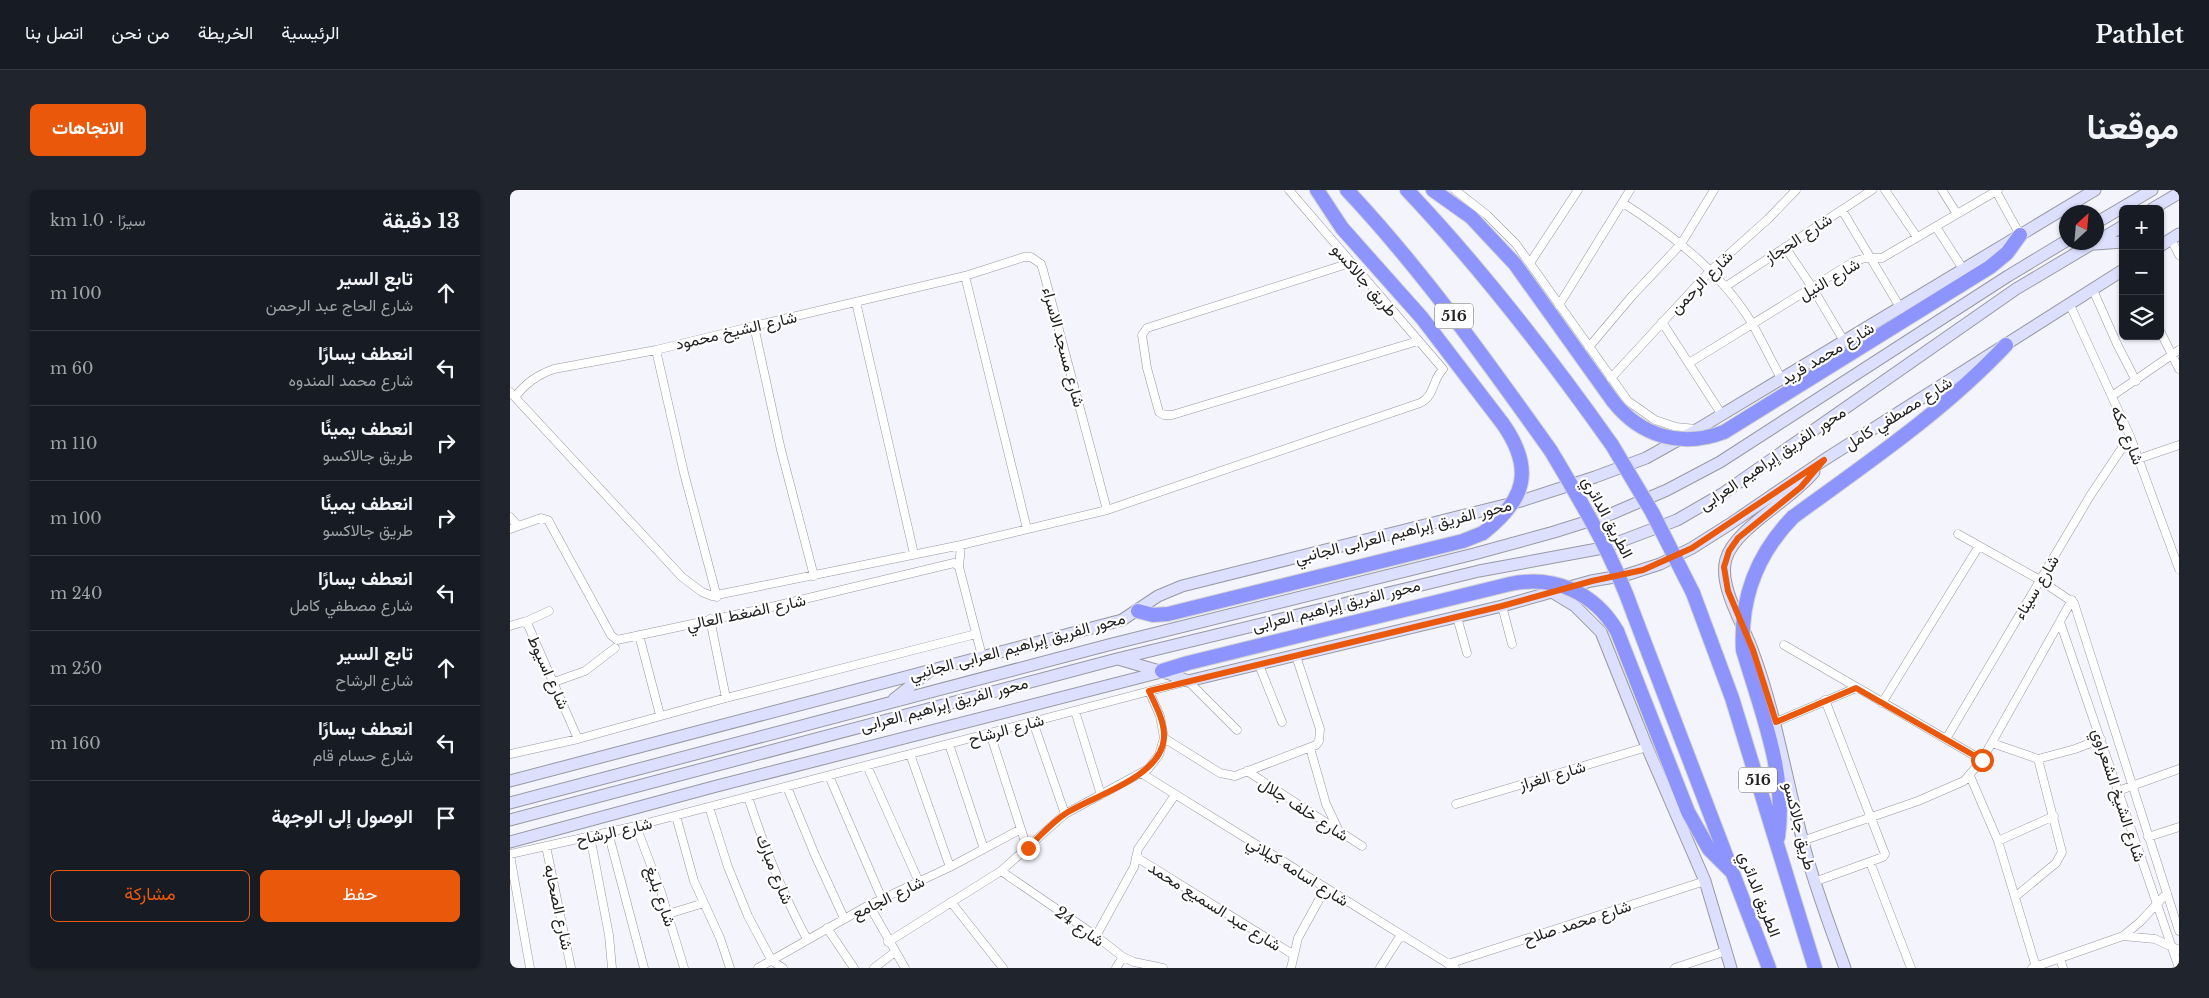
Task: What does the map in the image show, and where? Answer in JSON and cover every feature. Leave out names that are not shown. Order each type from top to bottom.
[{"type":"highway","points":[[1138,611],[1168,614],[1463,541],[1483,533],[1508,512],[1520,487],[1522,474],[1521,460],[1517,447],[1503,424],[1422,318],[1342,228],[1317,190]]},
{"type":"highway","name":"الطريق الدائري","points":[[1347,190],[1393,241],[1448,308],[1551,451],[1601,536],[1615,566],[1769,968]]},
{"type":"highway","name":"الطريق الدائري","points":[[1407,190],[1450,237],[1555,366],[1612,445],[1652,512],[1694,593],[1732,698],[1815,968]]},
{"type":"highway","points":[[1433,190],[1470,217],[1510,258],[1613,402],[1624,414],[1637,425],[1668,438],[1697,440],[1724,432],[1990,267],[2007,253],[2020,235]]},
{"type":"highway","points":[[1777,842],[1781,815],[1778,777],[1771,744],[1743,650],[1744,613],[1753,577],[1765,551],[1793,517],[1926,419],[1968,384],[2006,345]]},
{"type":"highway","points":[[1162,671],[1510,584],[1538,581],[1568,587],[1596,605],[1617,631],[1688,812],[1708,849],[1734,874]]},
{"type":"street","name":"طريق جالاكسو","points":[[1107,510],[1420,404],[1431,394],[1436,379],[1443,369],[1289,190]]},
{"type":"street","points":[[1455,190],[1498,225],[1530,263],[1628,401],[1646,415],[1671,426],[1698,429]]},
{"type":"street","points":[[1530,263],[1578,190]]},
{"type":"street","points":[[1559,305],[1630,190]]},
{"type":"street","points":[[1589,347],[1632,296],[1681,244],[1714,190]]},
{"type":"street","name":"شارع الرحمن","points":[[1611,378],[1710,271],[1768,219],[1796,190]]},
{"type":"street","name":"شارع الحجاز","points":[[1725,287],[1872,190]]},
{"type":"street","points":[[1885,190],[1917,237]]},
{"type":"street","points":[[1942,190],[1957,214]]},
{"type":"street","points":[[1997,190],[2020,235]]},
{"type":"street","name":"شارع النيل","points":[[1689,363],[1855,262],[1882,258],[1997,190]]},
{"type":"street","name":"شارع محمد فريد","points":[[1547,493],[1646,458],[1901,309],[2020,235],[2079,194],[2095,190]]},
{"type":"street","points":[[2104,218],[2152,190]]},
{"type":"street","points":[[2159,205],[2179,193]]},
{"type":"street","points":[[1623,203],[1681,244],[1725,287],[1752,324],[1782,380]]},
{"type":"street","points":[[1842,210],[1901,309]]},
{"type":"street","points":[[1936,226],[1963,269]]},
{"type":"street","name":"محور الفريق إبراهيم العرابى","points":[[2104,238],[2119,228]]},
{"type":"street","points":[[2170,237],[2179,256]]},
{"type":"street","points":[[2104,243],[2119,242]]},
{"type":"street","name":"محور الفريق إبراهيم العرابى","points":[[510,803],[1280,601],[1474,554],[1611,514],[1666,490],[1720,462],[2008,276],[2059,245]]},
{"type":"street","points":[[1785,247],[1812,287],[1844,341]]},
{"type":"street","name":"محور الفريق إبراهيم العرابى","points":[[510,820],[1117,659],[1479,571],[1595,550],[1653,530],[1677,520],[1722,494],[2016,290],[2083,250]]},
{"type":"street","name":"شارع مسجد الاسراء","points":[[965,276],[1028,256],[1041,264],[1107,510]]},
{"type":"street","points":[[1350,263],[1147,328],[1142,336],[1147,368],[1159,412],[1164,415],[1172,415],[1418,341]]},
{"type":"street","name":"شارع مصطفي كامل","points":[[1502,606],[1635,572],[1676,556],[1730,524],[1824,460],[2119,273]]},
{"type":"street","points":[[965,276],[1027,529]]},
{"type":"street","name":"شارع الشيخ محمود","points":[[512,395],[532,379],[554,369],[656,350],[965,276]]},
{"type":"street","points":[[2093,290],[2136,381]]},
{"type":"street","points":[[856,302],[914,554]]},
{"type":"street","name":"شارع مكه","points":[[2070,305],[2130,436],[2179,569]]},
{"type":"street","points":[[1662,322],[1722,415]]},
{"type":"street","points":[[754,326],[781,450],[814,576]]},
{"type":"street","points":[[2164,336],[2176,352],[2179,369]]},
{"type":"street","points":[[656,350],[684,473],[716,597]]},
{"type":"street","points":[[2112,396],[2176,352]]},
{"type":"street","points":[[512,395],[682,577],[702,592],[716,597],[961,545],[1107,510]]},
{"type":"street","name":"شارع سيناء","points":[[1946,739],[2090,496],[2130,436]]},
{"type":"street","points":[[2138,459],[2179,445]]},
{"type":"street","name":"طريق جالاكسو","points":[[1824,460],[1801,487],[1738,538],[1729,551],[1724,567],[1728,591],[1753,650],[1776,722],[1802,841],[1814,882],[1845,968]]},
{"type":"street","name":"محور الفريق إبراهيم العرابى الجانبي","points":[[510,781],[1122,620],[1158,596],[1182,586],[1512,504],[1547,493]]},
{"type":"street","points":[[510,517],[514,528]]},
{"type":"street","name":"شارع الضغط العالي","points":[[514,528],[542,518],[548,520],[614,638],[621,640],[767,608],[951,563],[959,567]]},
{"type":"street","points":[[1802,841],[1918,801],[1964,781],[1970,776],[1992,743],[2072,600],[1958,534]]},
{"type":"street","points":[[961,545],[959,567],[982,656]]},
{"type":"street","points":[[1882,702],[1979,546]]},
{"type":"street","points":[[1552,592],[1584,614],[1601,632],[1647,747],[1705,881],[1731,968]]},
{"type":"street","name":"شارع الشيخ الشعراوي","points":[[2072,600],[2179,930]]},
{"type":"street","points":[[1502,606],[1512,644]]},
{"type":"street","name":"شارع الرشاح","points":[[510,854],[676,816],[1188,681],[1502,606]]},
{"type":"street","points":[[525,622],[549,611]]},
{"type":"street","points":[[1457,617],[1467,653]]},
{"type":"street","points":[[710,620],[726,698]]},
{"type":"street","name":"شارع اسيوط","points":[[510,626],[525,622],[528,625],[578,738]]},
{"type":"street","name":"شارع الشيخ الشعراوي","points":[[2060,622],[2178,968]]},
{"type":"street","points":[[510,754],[976,634]]},
{"type":"street","points":[[639,635],[660,715]]},
{"type":"street","points":[[1784,645],[1982,760]]},
{"type":"street","points":[[554,682],[585,671],[615,648]]},
{"type":"street","points":[[1164,738],[1220,773],[1235,776],[1310,748],[1319,740],[1320,729],[1296,656]]},
{"type":"street","points":[[1117,659],[1162,671],[1188,681],[1237,730]]},
{"type":"street","points":[[1258,665],[1282,722]]},
{"type":"street","points":[[890,702],[932,669]]},
{"type":"street","points":[[510,842],[722,784],[1162,671]]},
{"type":"street","points":[[1776,722],[1856,688]]},
{"type":"street","points":[[888,942],[1001,871],[1065,814],[1141,773],[1155,762],[1164,738],[1160,716],[1149,691]]},
{"type":"street","points":[[1814,882],[1883,857],[1885,854],[1826,700]]},
{"type":"street","points":[[1075,711],[1101,795]]},
{"type":"street","points":[[1033,722],[1065,814]]},
{"type":"street","points":[[990,733],[1020,829],[1028,848]]},
{"type":"street","points":[[1992,743],[2038,759],[2076,749],[2101,739]]},
{"type":"street","points":[[949,744],[984,849]]},
{"type":"street","name":"شارع الغراز","points":[[1456,804],[1647,747]]},
{"type":"street","points":[[1310,748],[1326,804],[1339,831]]},
{"type":"street","points":[[910,754],[950,867]]},
{"type":"street","points":[[2015,897],[2060,857],[2062,852],[2038,759]]},
{"type":"street","points":[[867,766],[919,882]]},
{"type":"street","points":[[2118,791],[2179,769]]},
{"type":"street","name":"شارع خلف جلال","points":[[1247,771],[1362,846]]},
{"type":"street","name":"شارع اسامه كيلاني","points":[[1141,773],[1324,889],[1452,966]]},
{"type":"street","points":[[829,776],[882,899]]},
{"type":"street","points":[[1970,776],[1998,841],[2034,967],[2122,936],[2147,937],[2170,944],[2179,950]]},
{"type":"street","points":[[787,787],[844,918]]},
{"type":"street","points":[[1096,936],[1134,867],[1138,849],[1175,795]]},
{"type":"street","name":"شارع مبارك","points":[[748,797],[774,872],[789,906],[807,939]]},
{"type":"street","points":[[709,807],[734,883],[760,940],[772,961],[783,968]]},
{"type":"street","points":[[676,816],[694,881],[720,938],[730,968]]},
{"type":"street","points":[[1998,841],[2054,816]]},
{"type":"street","name":"شارع بليغ","points":[[636,826],[668,914],[684,968]]},
{"type":"street","points":[[2148,837],[2179,827]]},
{"type":"street","name":"شارع الجامع","points":[[758,968],[868,905],[950,867],[1020,829]]},
{"type":"street","points":[[608,832],[644,968]]},
{"type":"street","points":[[590,836],[610,935],[612,968]]},
{"type":"street","name":"شارع الصحابه","points":[[546,846],[571,968]]},
{"type":"street","points":[[510,854],[530,968]]},
{"type":"street","name":"شارع عبد السميع محمد","points":[[1136,857],[1294,955]]},
{"type":"street","points":[[1870,862],[1911,968]]},
{"type":"street","name":"شارع 24","points":[[1001,871],[1096,936],[1123,957],[1134,962],[1163,968]]},
{"type":"street","name":"شارع محمد صلاح","points":[[1452,966],[1705,881]]},
{"type":"street","points":[[1291,968],[1301,931],[1324,889]]},
{"type":"street","points":[[2122,936],[2156,906],[2167,893]]},
{"type":"street","points":[[951,902],[1002,968]]},
{"type":"street","points":[[668,914],[704,903]]},
{"type":"street","points":[[868,905],[905,968]]},
{"type":"street","points":[[827,928],[854,968]]},
{"type":"street","points":[[1380,968],[1400,935]]},
{"type":"street","points":[[1675,968],[1726,951]]},
{"type":"street","points":[[874,968],[895,952]]},
{"type":"street","points":[[1116,968],[1123,957]]},
{"type":"street","points":[[2060,958],[2063,968]]},
{"type":"route","points":[[1028,848],[1065,814],[1141,773],[1155,762],[1164,738],[1160,716],[1149,691],[1643,570],[1692,548],[1824,460],[1801,487],[1738,538],[1729,551],[1724,567],[1725,583],[1753,650],[1776,722],[1856,688],[1982,760]]}]
